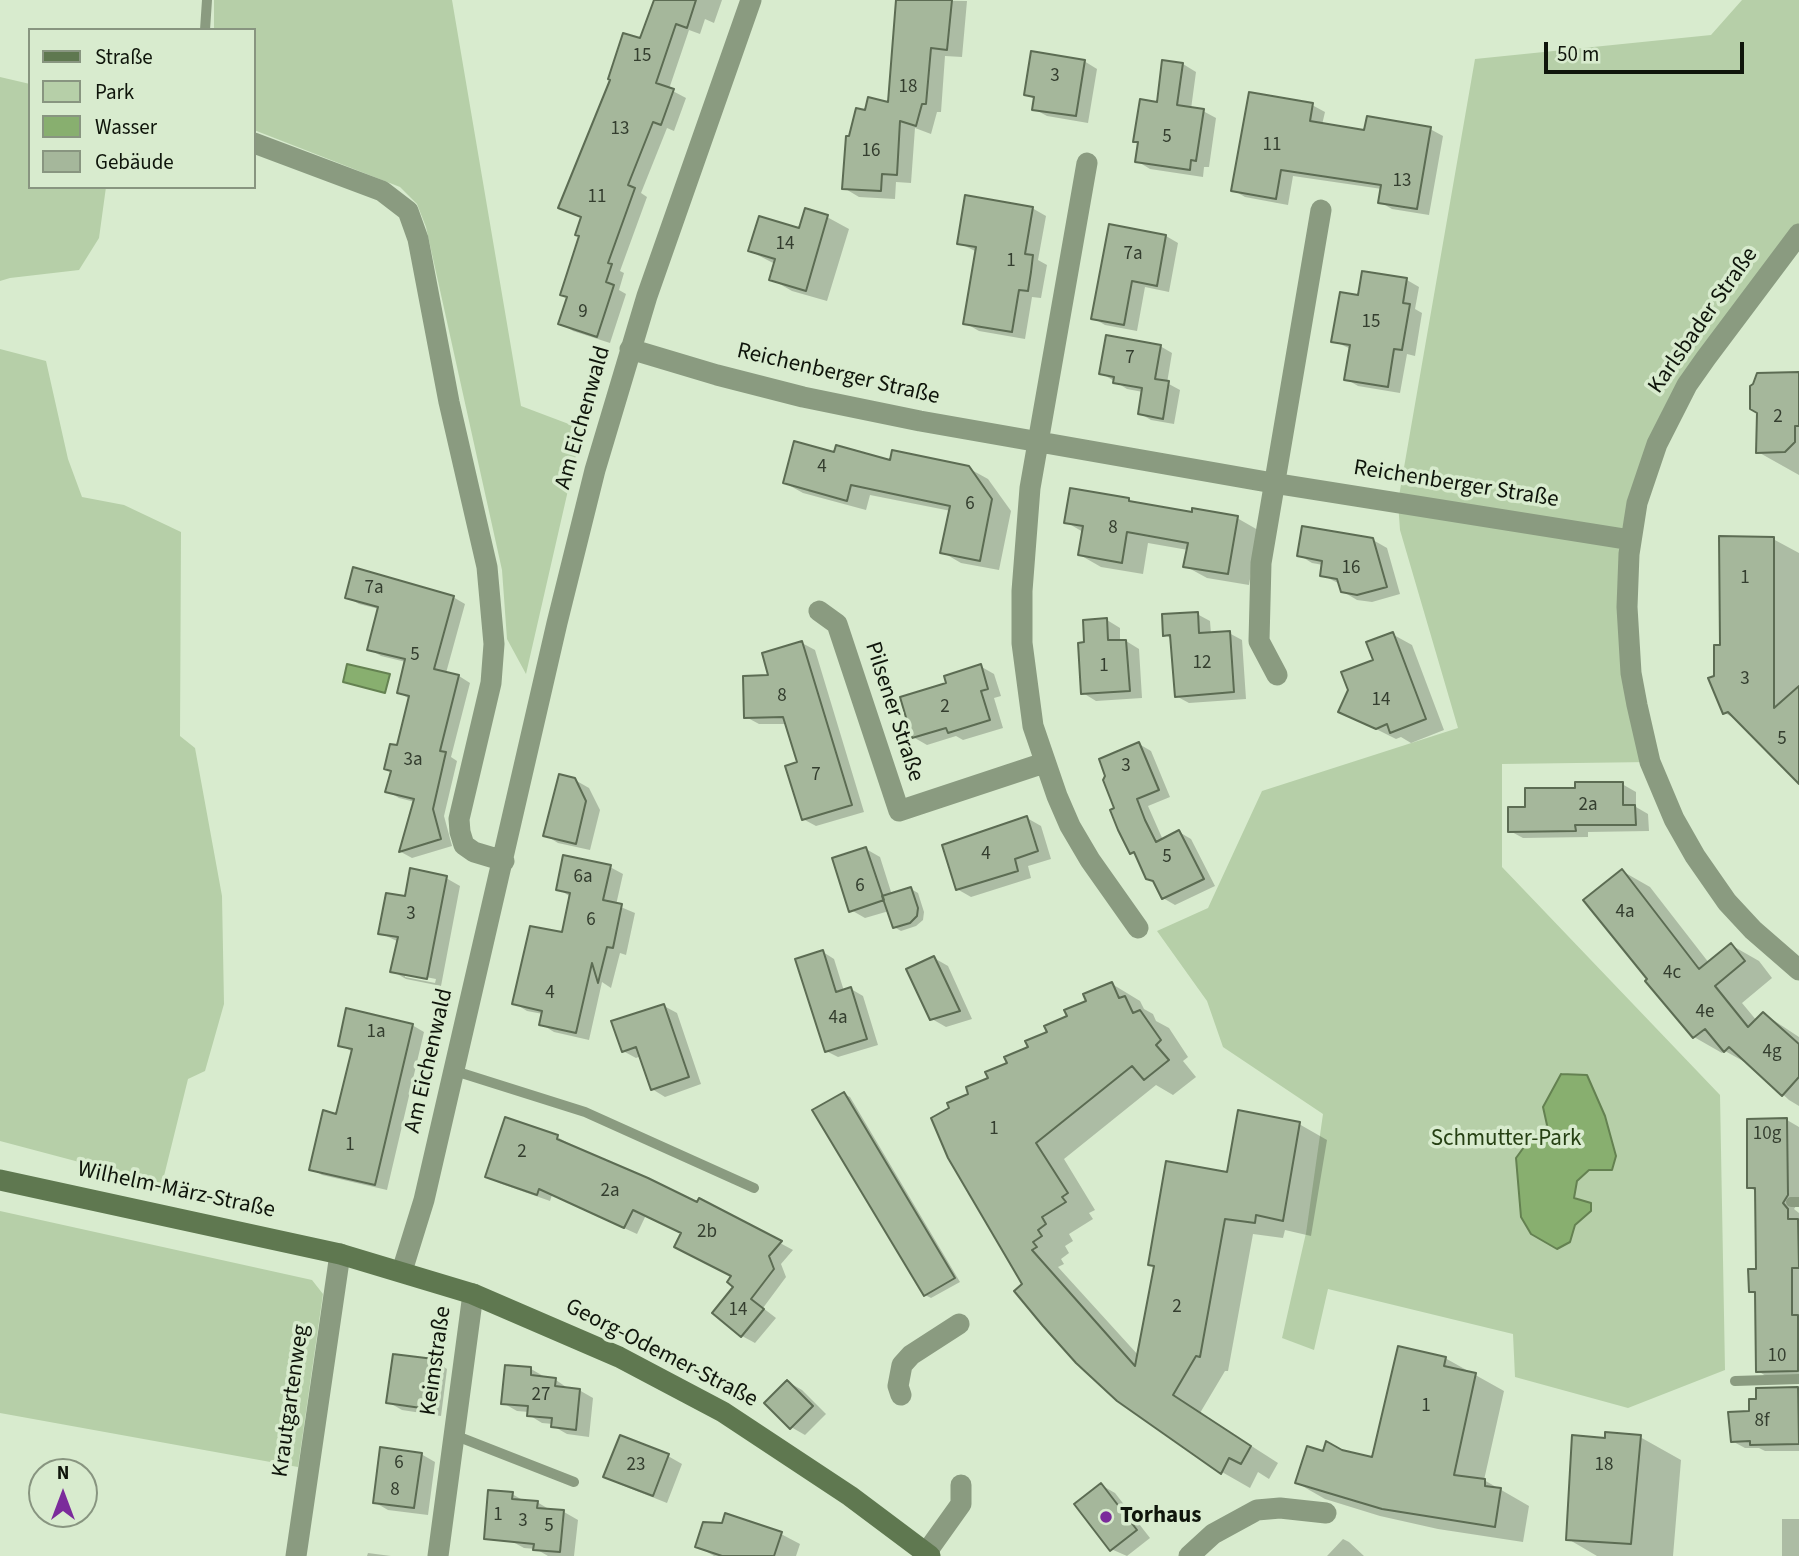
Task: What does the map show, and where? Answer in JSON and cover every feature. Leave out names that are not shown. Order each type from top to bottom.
[{"type":"street","name":"Am Eichenwald","points":[[402,1271],[424,1200],[595,470],[630,349],[751,0]]},
{"type":"street","points":[[256,144],[382,191],[408,211],[418,239],[449,402],[487,568],[494,644],[491,683],[459,819],[460,832],[464,845],[474,852],[504,861]]},
{"type":"street","points":[[1087,163],[1037,443],[1025,540],[1022,643],[1033,726],[1044,763],[1070,826],[1090,860],[1138,928]]},
{"type":"street","points":[[1277,675],[1259,641],[1261,563],[1321,210]]},
{"type":"street","name":"Karlsbader Straße","points":[[1799,234],[1706,358],[1671,414],[1637,503],[1631,540],[1627,607],[1631,673],[1645,741],[1656,779],[1674,819],[1695,856],[1727,902],[1753,930],[1799,970]]},
{"type":"street","name":"Reichenberger Straße","points":[[630,349],[803,397],[1037,443],[1631,540]]},
{"type":"street","name":"Pilsener Straße","points":[[819,611],[837,624],[899,811],[1044,763]]},
{"type":"street","name":"Wilhelm-März-Straße","points":[[0,1180],[340,1254]]},
{"type":"street","name":"Georg-Odemer-Straße","points":[[340,1254],[473,1294],[618,1357],[723,1412],[850,1496],[928,1555]]},
{"type":"street","name":"Krautgartenweg","points":[[296,1556],[340,1254]]},
{"type":"street","name":"Keimstraße","points":[[438,1556],[473,1294]]},
{"type":"street","points":[[901,1395],[898,1386],[902,1366],[911,1355],[959,1324]]},
{"type":"street","points":[[928,1555],[956,1515],[961,1504],[961,1485]]},
{"type":"street","points":[[1189,1556],[1221,1529],[1257,1510],[1289,1508],[1326,1513]]},
{"type":"lane","points":[[205,28],[207,0]]},
{"type":"lane","points":[[455,1071],[585,1112],[754,1188]]},
{"type":"lane","points":[[1735,1381],[1799,1379]]},
{"type":"lane","name":"Keimstraße","points":[[454,1435],[574,1482]]},
{"type":"green space","points":[[214,0],[452,0],[521,406],[582,429],[526,674],[507,639],[502,570],[426,227],[417,204],[400,187],[256,131],[256,28],[214,28]]},
{"type":"green space","name":"Schmutter-Park","points":[[1742,0],[1799,0],[1799,234],[1671,414],[1627,573],[1650,762],[1502,764],[1502,867],[1720,1095],[1725,1370],[1628,1408],[1515,1377],[1513,1334],[1328,1289],[1314,1350],[1282,1338],[1306,1233],[1323,1114],[1223,1047],[1207,1001],[1157,931],[1208,908],[1262,791],[1458,728],[1400,530],[1398,502],[1475,59],[1711,35]]},
{"type":"green space","points":[[0,77],[28,84],[28,189],[106,189],[99,238],[79,270],[0,281]]},
{"type":"green space","points":[[0,349],[46,361],[68,459],[82,497],[124,505],[181,532],[180,736],[195,748],[222,896],[224,1004],[205,1071],[188,1079],[162,1184],[0,1141]]},
{"type":"green space","points":[[0,1211],[312,1280],[323,1294],[298,1467],[0,1413]]},
{"type":"water","points":[[347,664],[390,674],[385,693],[343,682]]},
{"type":"water","points":[[1561,1074],[1587,1075],[1605,1116],[1616,1156],[1612,1170],[1589,1170],[1577,1181],[1574,1198],[1591,1203],[1591,1211],[1575,1225],[1570,1242],[1557,1249],[1531,1234],[1521,1217],[1516,1158],[1524,1147],[1543,1134],[1547,1125],[1543,1107]]},
{"type":"building","points":[[654,0],[696,0],[687,28],[676,24],[656,83],[674,89],[661,125],[653,122],[628,185],[635,188],[608,263],[612,264],[606,282],[614,285],[597,337],[558,324],[567,297],[560,295],[579,236],[575,235],[581,217],[558,208],[610,80],[608,79],[623,33],[640,38]]},
{"type":"building","points":[[896,0],[952,0],[947,50],[931,48],[926,104],[922,104],[916,126],[900,121],[897,175],[882,174],[881,191],[842,189],[846,136],[849,136],[856,108],[865,110],[868,97],[888,102]]},
{"type":"building","points":[[1031,51],[1085,60],[1076,116],[1032,110],[1034,97],[1024,95]]},
{"type":"building","points":[[1162,60],[1183,63],[1177,105],[1204,109],[1196,161],[1191,160],[1190,170],[1135,162],[1138,142],[1133,142],[1140,99],[1157,102]]},
{"type":"building","points":[[1249,92],[1313,103],[1310,121],[1364,130],[1367,116],[1431,127],[1417,209],[1378,203],[1381,185],[1281,170],[1276,199],[1231,191]]},
{"type":"building","points":[[965,195],[1033,207],[1025,254],[1033,255],[1028,291],[1019,290],[1012,332],[963,324],[976,247],[957,244]]},
{"type":"building","points":[[805,208],[828,215],[806,291],[769,280],[775,259],[748,251],[759,216],[799,228]]},
{"type":"building","points":[[1109,224],[1166,235],[1157,286],[1132,281],[1124,325],[1091,319]]},
{"type":"building","points":[[1362,271],[1407,278],[1403,303],[1410,304],[1402,350],[1394,349],[1388,387],[1344,380],[1350,345],[1331,342],[1340,292],[1358,295]]},
{"type":"building","points":[[1106,335],[1161,345],[1155,379],[1169,381],[1163,419],[1138,414],[1142,388],[1113,383],[1114,377],[1099,374]]},
{"type":"building","points":[[1799,372],[1799,426],[1795,426],[1795,442],[1785,452],[1756,453],[1757,413],[1750,409],[1750,386],[1757,373]]},
{"type":"building","points":[[794,441],[834,452],[836,445],[890,460],[892,450],[969,466],[992,499],[980,561],[940,553],[950,506],[851,485],[847,501],[783,483]]},
{"type":"building","points":[[1070,488],[1192,512],[1192,508],[1238,516],[1228,574],[1183,567],[1188,543],[1127,532],[1122,563],[1078,555],[1083,526],[1064,523]]},
{"type":"building","points":[[1302,526],[1373,538],[1387,587],[1357,595],[1341,592],[1337,579],[1320,576],[1322,561],[1297,556]]},
{"type":"building","points":[[1719,536],[1774,537],[1774,708],[1799,686],[1799,784],[1728,712],[1723,714],[1708,678],[1714,676],[1714,645],[1720,645]]},
{"type":"building","points":[[353,567],[454,596],[434,669],[459,675],[440,751],[446,752],[433,809],[441,839],[399,852],[414,799],[385,792],[391,771],[384,769],[390,744],[397,745],[409,696],[397,693],[405,659],[367,650],[378,607],[345,598]]},
{"type":"building","points":[[1198,612],[1199,633],[1230,631],[1234,692],[1175,697],[1170,635],[1163,636],[1162,614]]},
{"type":"building","points":[[1107,618],[1108,640],[1126,640],[1130,691],[1081,694],[1078,643],[1084,642],[1083,620]]},
{"type":"building","points":[[1393,632],[1426,719],[1390,733],[1387,724],[1376,729],[1338,712],[1348,690],[1341,672],[1373,660],[1366,642]]},
{"type":"building","points":[[802,641],[852,805],[802,820],[785,766],[797,762],[783,717],[744,718],[743,676],[768,675],[762,653]]},
{"type":"building","points":[[981,664],[988,689],[981,691],[990,720],[948,733],[946,728],[912,738],[900,697],[946,683],[944,676]]},
{"type":"building","points":[[1139,742],[1159,790],[1137,799],[1145,820],[1156,842],[1179,830],[1204,879],[1162,899],[1153,881],[1146,879],[1134,852],[1130,854],[1118,830],[1110,810],[1114,808],[1103,780],[1105,776],[1099,759]]},
{"type":"building","points":[[559,774],[575,778],[586,801],[576,844],[543,836]]},
{"type":"building","points":[[1575,782],[1623,782],[1623,805],[1635,805],[1636,825],[1575,825],[1576,831],[1508,832],[1508,807],[1525,807],[1525,788],[1575,788]]},
{"type":"building","points":[[1027,816],[1038,851],[1015,859],[1018,871],[956,890],[942,845]]},
{"type":"building","points":[[866,847],[884,900],[849,912],[832,858]]},
{"type":"building","points":[[563,855],[611,865],[603,900],[622,904],[613,948],[607,947],[598,983],[592,963],[576,1033],[539,1025],[542,1011],[512,1004],[530,926],[562,932],[570,893],[556,890]]},
{"type":"building","points":[[410,868],[447,876],[427,979],[390,972],[398,937],[378,934],[386,893],[405,896]]},
{"type":"building","points":[[1622,869],[1699,969],[1731,943],[1745,961],[1715,986],[1748,1027],[1763,1012],[1799,1044],[1799,1077],[1782,1096],[1729,1047],[1724,1052],[1705,1029],[1693,1038],[1583,900]]},
{"type":"building","points":[[911,887],[918,908],[917,916],[910,923],[893,928],[882,896]]},
{"type":"building","points":[[823,950],[836,992],[851,987],[867,1039],[825,1052],[795,959]]},
{"type":"building","points":[[934,956],[960,1011],[930,1020],[906,969]]},
{"type":"building","points":[[1112,982],[1119,998],[1125,996],[1133,1013],[1140,1010],[1161,1040],[1156,1045],[1169,1060],[1144,1080],[1132,1066],[1036,1143],[1068,1193],[1062,1197],[1066,1202],[1042,1217],[1046,1224],[1038,1230],[1042,1236],[1033,1242],[1037,1247],[1032,1250],[1135,1366],[1154,1266],[1148,1265],[1166,1161],[1227,1172],[1238,1110],[1300,1122],[1283,1221],[1256,1215],[1255,1223],[1225,1219],[1200,1357],[1196,1356],[1173,1395],[1251,1446],[1241,1464],[1229,1458],[1221,1474],[1117,1401],[1076,1363],[1014,1291],[1022,1284],[948,1158],[931,1118],[949,1108],[947,1103],[968,1094],[966,1087],[988,1078],[985,1072],[1007,1063],[1004,1057],[1028,1047],[1025,1041],[1047,1032],[1044,1026],[1067,1016],[1064,1010],[1086,1001],[1083,994]]},
{"type":"building","points":[[664,1004],[689,1077],[651,1090],[636,1047],[622,1052],[611,1021]]},
{"type":"building","points":[[346,1008],[413,1024],[375,1185],[309,1170],[323,1110],[336,1114],[352,1049],[338,1046]]},
{"type":"building","points":[[844,1092],[955,1278],[924,1296],[812,1110]]},
{"type":"building","points":[[505,1117],[558,1135],[557,1139],[697,1202],[699,1198],[782,1241],[769,1256],[774,1269],[751,1299],[764,1309],[741,1337],[712,1313],[733,1287],[727,1282],[731,1276],[674,1247],[681,1233],[633,1210],[624,1228],[539,1189],[537,1195],[485,1177]]},
{"type":"building","points":[[1787,1118],[1788,1195],[1783,1203],[1788,1209],[1788,1219],[1798,1219],[1799,1268],[1792,1268],[1792,1315],[1798,1315],[1798,1371],[1756,1372],[1755,1292],[1749,1292],[1748,1269],[1756,1269],[1755,1188],[1747,1188],[1747,1119]]},
{"type":"building","points":[[1398,1346],[1446,1357],[1444,1366],[1476,1373],[1454,1475],[1485,1479],[1485,1486],[1501,1488],[1495,1527],[1382,1509],[1295,1483],[1307,1446],[1323,1451],[1326,1441],[1342,1450],[1372,1457]]},
{"type":"building","points":[[393,1354],[434,1359],[428,1409],[386,1403]]},
{"type":"building","points":[[505,1365],[531,1367],[531,1375],[556,1378],[555,1386],[580,1389],[576,1430],[551,1427],[552,1418],[527,1416],[528,1406],[501,1404]]},
{"type":"building","points":[[787,1380],[813,1406],[790,1429],[764,1403]]},
{"type":"building","points":[[1798,1387],[1799,1444],[1750,1445],[1750,1441],[1731,1442],[1728,1412],[1749,1411],[1749,1399],[1756,1399],[1756,1388]]},
{"type":"building","points":[[1605,1432],[1641,1435],[1631,1544],[1566,1540],[1572,1435],[1605,1438]]},
{"type":"building","points":[[620,1435],[669,1454],[653,1496],[603,1477]]},
{"type":"building","points":[[380,1447],[422,1453],[414,1508],[373,1503]]},
{"type":"building","name":"Torhaus","points":[[1101,1483],[1137,1530],[1110,1551],[1074,1504]]},
{"type":"building","points":[[488,1490],[513,1492],[512,1499],[538,1501],[537,1508],[564,1510],[560,1552],[533,1550],[534,1544],[484,1539]]},
{"type":"building","points":[[725,1513],[782,1532],[774,1556],[722,1556],[695,1547],[703,1522],[722,1523]]},
{"type":"place","name":"Torhaus","points":[[1106,1517]]}]
